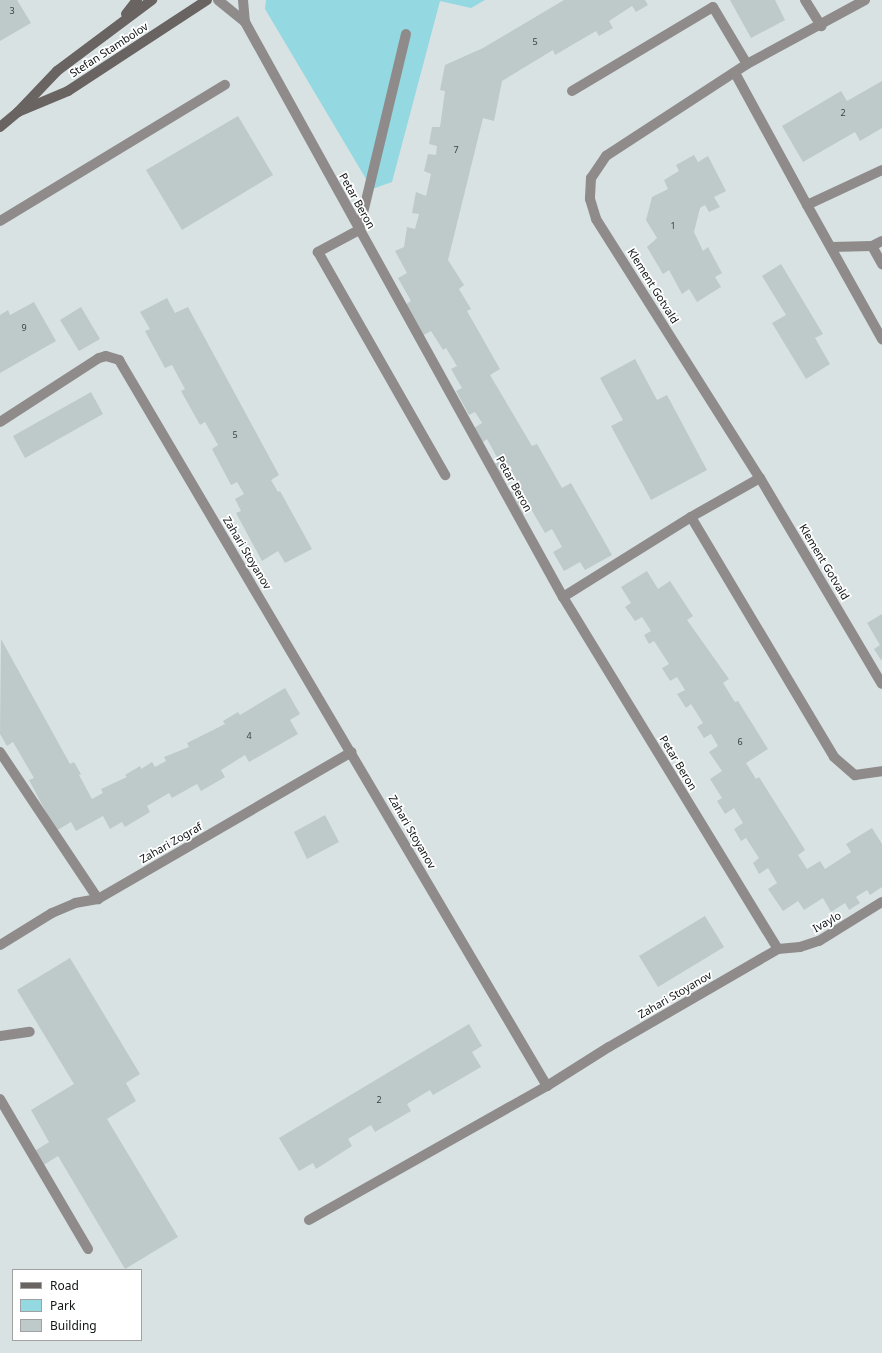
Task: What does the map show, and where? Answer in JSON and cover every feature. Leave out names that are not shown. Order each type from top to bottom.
[{"type":"street","points":[[118,23],[137,0]]},
{"type":"street","name":"Stefan Stambolov","points":[[0,127],[18,112],[58,71],[118,23],[152,0]]},
{"type":"street","name":"Stefan Stambolov","points":[[18,112],[68,91],[207,0]]},
{"type":"street","name":"Petar Beron","points":[[218,0],[245,22],[563,597],[778,949]]},
{"type":"street","name":"Petar Beron","points":[[243,0],[245,22]]},
{"type":"street","points":[[805,0],[821,26]]},
{"type":"street","name":"Klement Gotvald","points":[[866,0],[821,26],[747,64],[606,156],[590,178],[590,199],[596,219],[760,478],[882,684]]},
{"type":"street","points":[[572,91],[713,7],[747,64]]},
{"type":"street","points":[[406,34],[359,230],[318,252],[445,475]]},
{"type":"street","points":[[735,73],[882,339]]},
{"type":"street","points":[[0,220],[225,85]]},
{"type":"street","points":[[807,205],[882,170]]},
{"type":"street","points":[[831,247],[872,246],[882,241]]},
{"type":"street","points":[[872,246],[882,264]]},
{"type":"street","name":"Zahari Stoyanov","points":[[0,422],[99,358],[106,356],[119,360],[352,752],[547,1086],[609,1046],[778,949]]},
{"type":"street","points":[[563,597],[691,517],[760,478]]},
{"type":"street","points":[[691,517],[834,757],[855,775],[882,771]]},
{"type":"street","points":[[0,752],[98,899]]},
{"type":"street","name":"Zahari Zograf","points":[[0,945],[52,913],[75,903],[98,899],[352,752]]},
{"type":"street","name":"Ivaylo","points":[[778,949],[800,947],[819,941],[882,902]]},
{"type":"street","points":[[0,1036],[30,1032]]},
{"type":"street","points":[[309,1220],[547,1086]]},
{"type":"street","points":[[0,1098],[88,1249]]},
{"type":"green space","points":[[266,0],[485,0],[471,8],[440,1],[392,182],[372,189],[265,9]]},
{"type":"building","points":[[0,0],[17,0],[31,23],[0,41]]},
{"type":"building","points":[[564,0],[645,0],[648,5],[636,12],[632,6],[609,21],[613,28],[599,36],[596,31],[555,55],[553,50],[502,81],[494,121],[483,118],[448,260],[464,285],[459,289],[471,309],[467,311],[500,369],[490,375],[532,446],[537,444],[562,488],[571,483],[612,555],[585,570],[580,562],[564,571],[553,552],[562,547],[552,529],[545,533],[531,509],[523,514],[510,492],[517,488],[508,472],[500,476],[494,464],[499,461],[487,439],[482,443],[474,428],[482,423],[475,412],[469,415],[456,391],[462,388],[451,369],[457,366],[446,348],[443,350],[431,331],[422,336],[405,305],[411,301],[398,278],[407,273],[395,251],[404,247],[407,227],[415,229],[419,214],[412,213],[416,192],[426,196],[431,174],[424,171],[428,154],[436,155],[437,146],[429,144],[432,127],[440,127],[445,91],[440,90],[445,65],[483,48]]},
{"type":"building","points":[[730,0],[775,0],[785,20],[751,38]]},
{"type":"building","points":[[882,81],[882,128],[860,141],[855,132],[803,162],[782,126],[841,91],[847,101]]},
{"type":"building","points":[[238,116],[273,175],[182,230],[146,170]]},
{"type":"building","points":[[694,155],[698,162],[708,156],[726,191],[714,197],[720,207],[709,212],[705,205],[700,208],[694,232],[703,251],[708,247],[722,273],[715,277],[721,287],[697,302],[689,289],[682,294],[669,270],[663,274],[647,247],[657,238],[646,220],[652,197],[668,189],[664,180],[679,171],[676,165]]},
{"type":"building","points":[[781,264],[823,334],[815,338],[830,364],[806,379],[772,323],[786,315],[762,276]]},
{"type":"building","points":[[167,298],[175,313],[188,307],[279,475],[271,480],[278,492],[280,491],[312,549],[285,563],[278,551],[262,561],[236,513],[241,511],[235,499],[244,494],[237,482],[231,485],[212,449],[218,445],[205,422],[200,425],[181,391],[185,389],[172,365],[165,368],[145,331],[150,329],[140,312]]},
{"type":"building","points":[[34,302],[56,341],[0,373],[0,315],[8,310],[10,315]]},
{"type":"building","points":[[81,307],[100,339],[79,351],[60,320]]},
{"type":"building","points":[[635,359],[657,400],[667,395],[707,470],[651,500],[611,426],[623,420],[600,378]]},
{"type":"building","points":[[91,392],[103,414],[25,458],[13,436]]},
{"type":"building","points":[[647,571],[658,589],[670,581],[693,616],[687,620],[729,679],[723,683],[735,702],[738,701],[768,749],[746,763],[756,779],[759,777],[805,850],[798,855],[807,869],[820,861],[825,869],[851,852],[846,844],[872,828],[882,844],[882,887],[870,895],[867,890],[856,897],[860,903],[849,910],[845,903],[831,912],[823,898],[804,910],[798,901],[783,911],[768,889],[777,883],[768,868],[759,874],[753,863],[759,858],[746,838],[741,841],[734,829],[743,823],[734,808],[725,814],[717,801],[722,798],[710,779],[722,771],[709,752],[718,746],[711,734],[704,738],[697,727],[703,723],[691,704],[686,708],[677,694],[685,690],[677,677],[670,681],[662,668],[669,664],[654,641],[649,644],[644,635],[651,631],[642,617],[635,621],[625,607],[631,603],[621,587]]},
{"type":"building","points":[[882,614],[881,660],[874,649],[880,645],[867,623]]},
{"type":"building","points":[[1,639],[70,764],[74,762],[81,774],[79,775],[92,799],[103,793],[101,789],[127,777],[125,775],[140,766],[141,769],[152,762],[155,767],[166,761],[164,757],[189,747],[187,743],[225,724],[223,721],[238,712],[240,715],[285,688],[300,714],[290,720],[298,734],[249,762],[245,755],[221,770],[225,777],[201,791],[197,784],[172,798],[169,793],[147,806],[150,812],[125,827],[122,822],[110,829],[103,816],[76,831],[71,822],[56,831],[29,780],[34,778],[13,742],[7,746],[0,734]]},
{"type":"building","points":[[325,815],[339,842],[307,859],[294,832]]},
{"type":"building","points":[[705,916],[724,947],[658,987],[639,956]]},
{"type":"building","points":[[70,958],[140,1074],[126,1083],[136,1101],[107,1119],[178,1237],[125,1269],[58,1156],[42,1166],[33,1152],[49,1142],[31,1110],[74,1084],[17,990]]},
{"type":"building","points":[[469,1024],[482,1046],[472,1052],[481,1067],[433,1095],[430,1090],[407,1104],[411,1111],[375,1132],[371,1125],[348,1139],[352,1146],[316,1169],[313,1163],[299,1171],[279,1138]]}]
